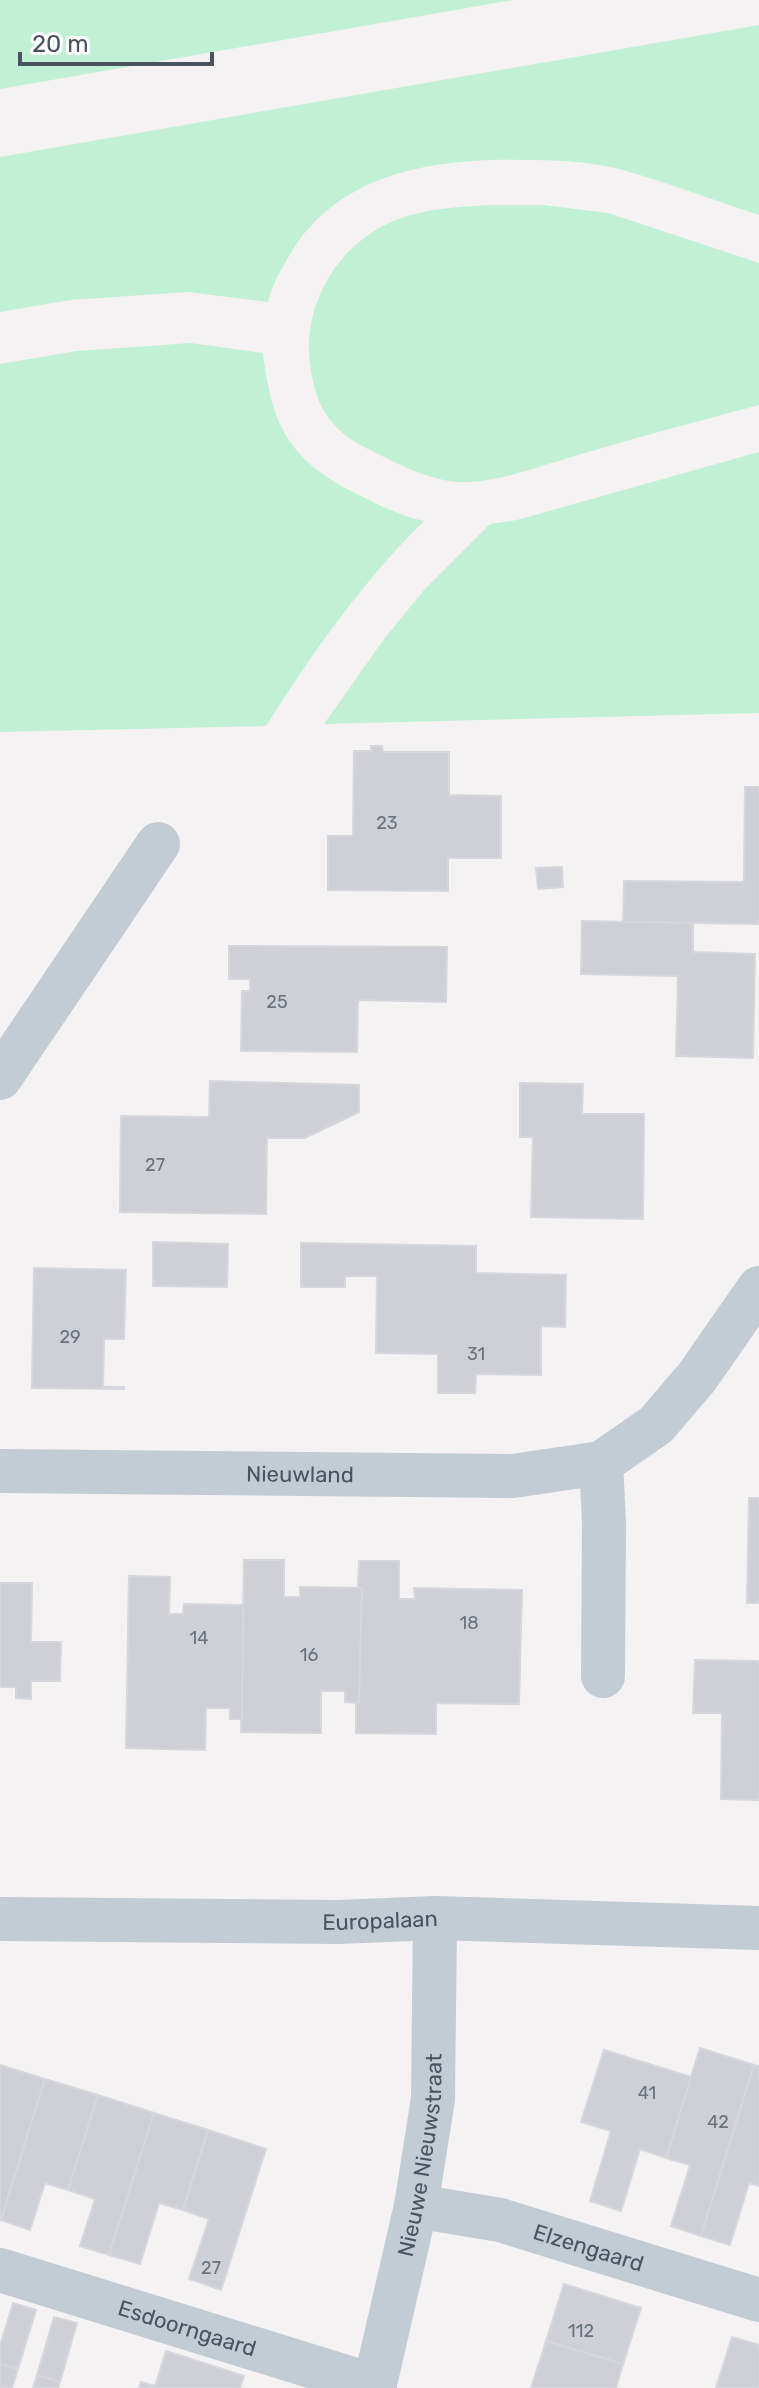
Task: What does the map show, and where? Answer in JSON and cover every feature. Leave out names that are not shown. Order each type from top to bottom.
[{"type":"street","points":[[0,1078],[158,844]]},
{"type":"street","name":"Nieuwland","points":[[0,1471],[513,1476],[601,1463],[656,1425],[697,1377],[759,1288]]},
{"type":"street","points":[[601,1463],[604,1522],[603,1676]]},
{"type":"street","name":"Europalaan","points":[[0,1919],[338,1922],[435,1918],[759,1928]]},
{"type":"street","name":"Nieuwe Nieuwstraat","points":[[375,2387],[416,2206],[433,2099],[435,1918]]},
{"type":"street","name":"Elzengaard","points":[[416,2206],[500,2220],[759,2300]]},
{"type":"street","name":"Esdoorngaard","points":[[0,2270],[375,2387]]},
{"type":"green space","points":[[0,0],[513,0],[0,89]]},
{"type":"green space","points":[[759,25],[759,215],[637,174],[595,164],[534,160],[455,163],[390,176],[359,189],[332,207],[308,229],[288,258],[268,302],[188,292],[70,300],[0,312],[0,157]]},
{"type":"green space","points":[[543,205],[608,213],[759,263],[759,405],[520,473],[474,482],[451,481],[422,474],[349,438],[326,415],[310,365],[312,320],[328,278],[357,244],[375,230],[396,220],[455,207]]},
{"type":"green space","points":[[191,343],[263,353],[272,403],[289,440],[302,456],[317,470],[361,496],[424,521],[380,568],[339,619],[266,726],[0,732],[0,364],[77,351]]},
{"type":"green space","points":[[759,452],[759,713],[324,724],[384,639],[425,589],[490,524],[517,520]]},
{"type":"building","points":[[371,746],[382,746],[383,752],[449,752],[449,795],[501,796],[501,858],[448,858],[448,891],[328,890],[328,836],[353,836],[354,751],[371,751]]},
{"type":"building","points":[[745,787],[759,787],[759,924],[623,922],[624,881],[744,882]]},
{"type":"building","points":[[562,867],[563,887],[538,889],[536,868]]},
{"type":"building","points":[[582,921],[693,923],[693,952],[755,954],[753,1058],[676,1056],[678,976],[581,974]]},
{"type":"building","points":[[229,946],[447,947],[446,1002],[358,1000],[357,1052],[241,1051],[242,991],[250,991],[250,979],[229,979]]},
{"type":"building","points":[[210,1081],[359,1085],[359,1112],[305,1138],[267,1138],[266,1214],[120,1212],[121,1116],[209,1117]]},
{"type":"building","points":[[520,1083],[583,1084],[582,1114],[644,1114],[643,1219],[531,1217],[533,1137],[520,1137]]},
{"type":"building","points":[[153,1242],[228,1244],[227,1287],[153,1286]]},
{"type":"building","points":[[301,1243],[476,1246],[476,1273],[566,1275],[565,1327],[541,1326],[541,1375],[476,1374],[475,1393],[438,1393],[438,1354],[376,1353],[377,1276],[345,1276],[345,1287],[301,1287]]},
{"type":"building","points":[[34,1268],[126,1270],[124,1339],[104,1339],[103,1387],[124,1389],[32,1388]]},
{"type":"building","points":[[749,1498],[759,1498],[759,1603],[747,1603]]},
{"type":"building","points":[[244,1560],[284,1560],[284,1597],[300,1597],[300,1587],[362,1588],[359,1703],[345,1702],[345,1691],[321,1691],[321,1733],[241,1732]]},
{"type":"building","points":[[359,1561],[399,1561],[399,1599],[415,1599],[414,1588],[522,1590],[519,1704],[436,1703],[436,1734],[356,1733],[362,1588],[358,1588]]},
{"type":"building","points":[[129,1576],[170,1577],[169,1614],[183,1614],[184,1604],[243,1605],[242,1719],[230,1719],[230,1708],[206,1708],[205,1750],[126,1748]]},
{"type":"building","points":[[0,1583],[32,1583],[31,1642],[61,1642],[60,1681],[31,1681],[31,1699],[16,1698],[16,1687],[0,1687]]},
{"type":"building","points":[[695,1660],[759,1661],[759,1800],[721,1799],[722,1713],[693,1713]]},
{"type":"building","points":[[700,2048],[754,2065],[701,2236],[671,2226],[690,2165],[666,2158]]},
{"type":"building","points":[[604,2050],[691,2077],[666,2158],[640,2149],[621,2211],[590,2201],[611,2131],[581,2122]]},
{"type":"building","points":[[0,2065],[45,2079],[1,2220],[0,2220]]},
{"type":"building","points":[[754,2065],[759,2066],[759,2186],[749,2183],[730,2245],[701,2236]]},
{"type":"building","points":[[45,2079],[98,2095],[68,2190],[45,2183],[30,2230],[1,2220]]},
{"type":"building","points":[[98,2095],[154,2113],[109,2255],[80,2246],[95,2199],[68,2190]]},
{"type":"building","points":[[154,2113],[208,2130],[183,2210],[159,2203],[140,2264],[109,2255]]},
{"type":"building","points":[[208,2130],[266,2149],[221,2290],[189,2279],[209,2219],[183,2210]]},
{"type":"building","points":[[564,2284],[641,2308],[623,2364],[546,2341]]},
{"type":"building","points":[[13,2303],[36,2310],[18,2369],[0,2364],[0,2346]]},
{"type":"building","points":[[54,2317],[77,2323],[60,2382],[37,2375]]},
{"type":"building","points":[[732,2337],[759,2345],[759,2388],[716,2388]]},
{"type":"building","points":[[546,2341],[623,2364],[616,2388],[531,2388]]},
{"type":"building","points":[[166,2351],[244,2376],[240,2388],[139,2388],[141,2382],[155,2386]]},
{"type":"building","points":[[0,2364],[18,2369],[12,2388],[0,2388]]},
{"type":"building","points":[[37,2375],[60,2382],[58,2388],[33,2388]]}]
